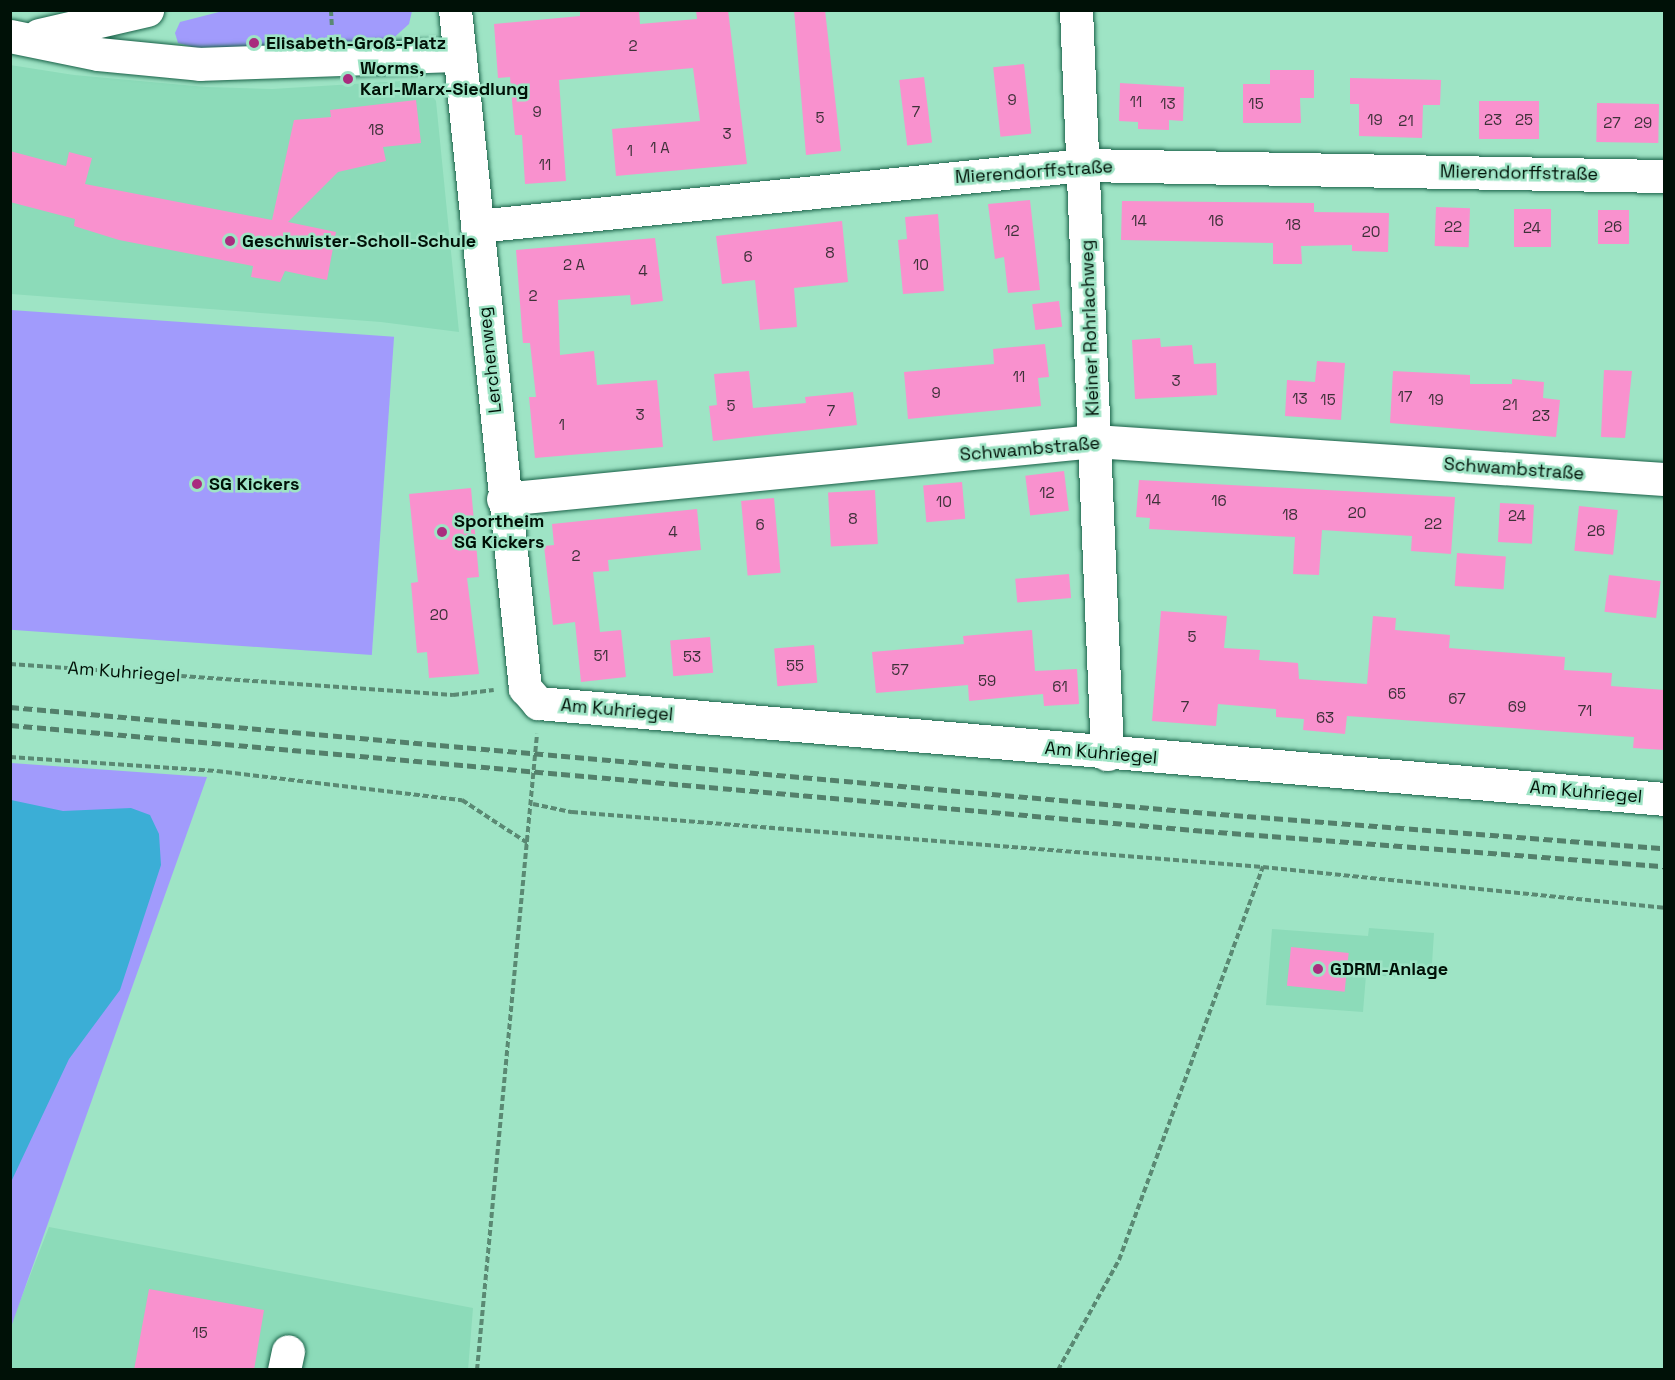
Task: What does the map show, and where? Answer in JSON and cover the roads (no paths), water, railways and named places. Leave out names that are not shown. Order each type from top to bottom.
[{"type":"street","points":[[16,37],[73,30],[147,10]]},
{"type":"street","name":"Lerchenweg","points":[[455,10],[503,499],[532,695]]},
{"type":"street","name":"Kleiner Rohrlachweg","points":[[1076,10],[1107,754]]},
{"type":"street","points":[[16,37],[98,54],[200,64],[460,55]]},
{"type":"street","name":"Mierendorffstraße","points":[[477,226],[1084,165],[1665,176]]},
{"type":"street","name":"Schwambstraße","points":[[503,499],[1094,441],[1665,479]]},
{"type":"street","name":"Am Kuhriegel","points":[[532,695],[1107,754],[1665,799]]},
{"type":"water","points":[[11,800],[63,811],[131,808],[150,815],[159,834],[161,865],[120,990],[69,1059],[11,1182]]},
{"type":"railway","points":[[10,707],[1207,813],[1664,848]]},
{"type":"railway","points":[[10,725],[1205,831],[1664,866]]},
{"type":"place","name":"Elisabeth-Groß-Platz","points":[[254,43]]},
{"type":"place","name":"Worms, Karl-Marx-Siedlung","points":[[348,79]]},
{"type":"place","name":"Geschwister-Scholl-Schule","points":[[230,241]]},
{"type":"place","name":"SG Kickers","points":[[197,484]]},
{"type":"place","name":"Sportheim SG Kickers","points":[[442,532]]},
{"type":"place","name":"GDRM-Anlage","points":[[1318,969]]}]
